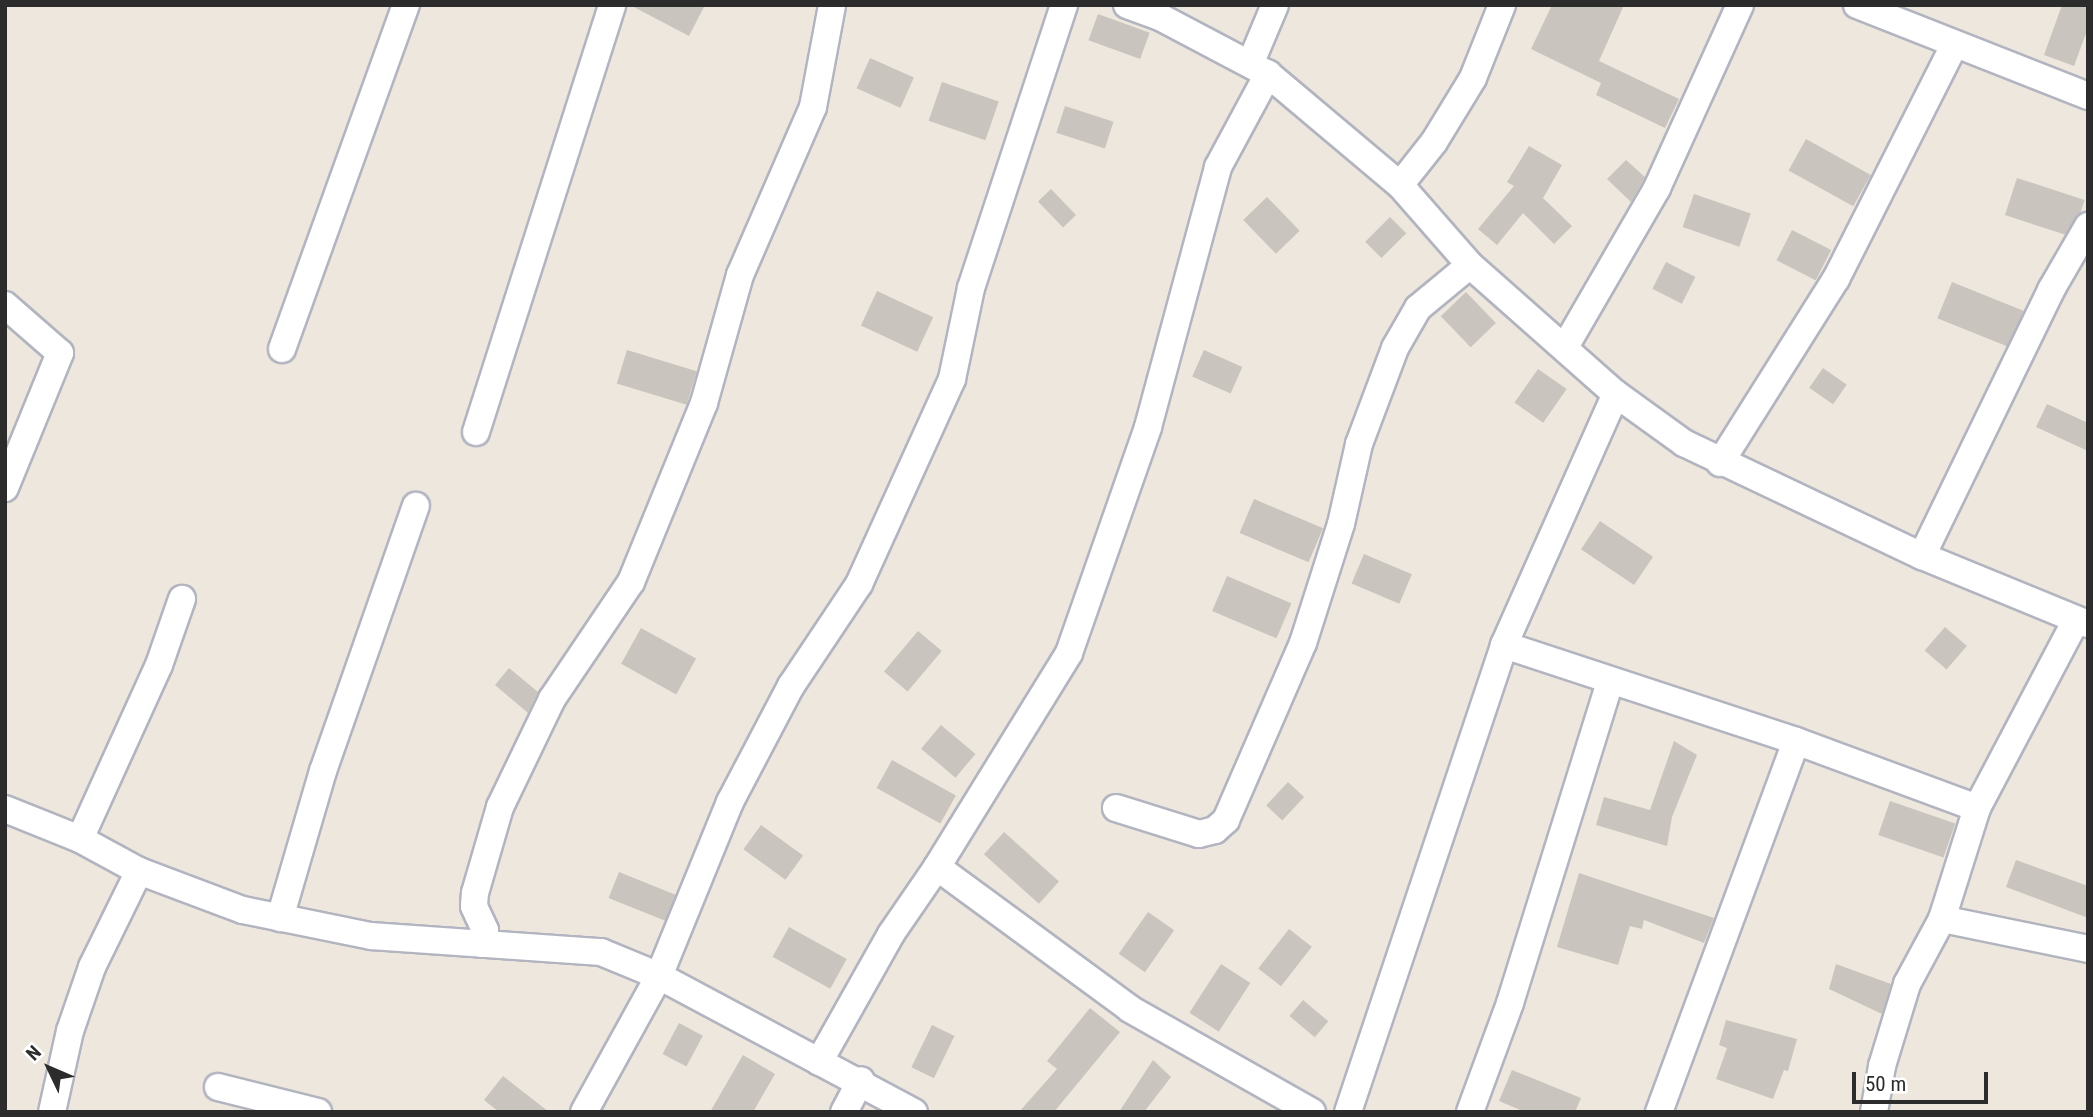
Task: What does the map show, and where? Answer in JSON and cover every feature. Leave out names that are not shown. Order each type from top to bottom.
[{"type":"street","points":[[282,349],[406,5]]},
{"type":"street","points":[[476,432],[612,5]]},
{"type":"street","points":[[482,944],[485,930],[474,906],[475,893],[500,807],[552,699],[631,582],[704,403],[740,275],[813,107],[832,5]]},
{"type":"street","points":[[584,1112],[659,976],[730,802],[791,686],[859,584],[951,379],[971,288],[1064,5]]},
{"type":"street","points":[[1127,5],[1260,68],[1400,185],[1471,265],[1616,394],[1720,463],[1922,555],[2082,622],[1978,808],[1942,919],[1907,984],[1882,1066],[1874,1112]]},
{"type":"street","points":[[818,1062],[891,934],[937,867],[1069,653],[1148,427],[1218,167],[1260,68],[1275,5]]},
{"type":"street","points":[[1400,185],[1434,142],[1472,78],[1502,5]]},
{"type":"street","points":[[1565,346],[1657,188],[1740,5]]},
{"type":"street","points":[[1857,5],[2088,96]]},
{"type":"street","points":[[1720,463],[1836,279],[1954,45]]},
{"type":"street","points":[[1922,555],[2051,290],[2088,226]]},
{"type":"street","points":[[1116,808],[1199,834],[1215,830],[1226,820],[1303,643],[1341,524],[1359,444],[1395,348],[1418,309],[1471,265]]},
{"type":"street","points":[[5,305],[60,353],[5,488]]},
{"type":"street","points":[[1348,1112],[1504,645],[1616,394]]},
{"type":"street","points":[[280,918],[323,771],[416,506]]},
{"type":"street","points":[[80,839],[159,665],[182,599]]},
{"type":"street","points":[[1504,645],[1796,741],[1978,808]]},
{"type":"street","points":[[1470,1112],[1510,1003],[1610,681]]},
{"type":"street","points":[[1659,1112],[1796,741]]},
{"type":"street","points":[[5,809],[80,839],[139,871],[243,910],[371,936],[587,949],[659,976],[818,1062],[861,1080],[914,1112]]},
{"type":"street","points":[[937,867],[1130,1009],[1312,1112]]},
{"type":"street","points":[[52,1112],[70,1031],[92,967],[139,871]]},
{"type":"street","points":[[1942,919],[2088,949]]},
{"type":"street","points":[[844,1112],[861,1080]]},
{"type":"street","points":[[218,1087],[318,1112]]},
{"type":"building","points":[[630,5],[705,5],[689,36]]},
{"type":"building","points":[[1552,5],[1624,5],[1599,61],[1679,99],[1665,128],[1596,95],[1601,83],[1531,49]]},
{"type":"building","points":[[2062,5],[2088,5],[2088,28],[2074,66],[2044,55]]},
{"type":"building","points":[[1098,14],[1150,33],[1140,59],[1088,40]]},
{"type":"building","points":[[870,58],[914,78],[900,108],[857,88]]},
{"type":"building","points":[[942,82],[999,102],[985,140],[929,121]]},
{"type":"building","points":[[1065,106],[1114,122],[1105,148],[1056,133]]},
{"type":"building","points":[[1806,139],[1871,175],[1853,206],[1789,170]]},
{"type":"building","points":[[1529,146],[1562,165],[1543,198],[1572,226],[1554,244],[1523,213],[1497,245],[1478,229],[1514,186],[1507,182]]},
{"type":"building","points":[[1626,160],[1645,177],[1631,202],[1607,179]]},
{"type":"building","points":[[2017,178],[2085,200],[2072,237],[2005,215]]},
{"type":"building","points":[[1051,189],[1076,215],[1063,227],[1038,202]]},
{"type":"building","points":[[1694,194],[1751,214],[1739,247],[1683,227]]},
{"type":"building","points":[[1267,197],[1300,231],[1276,254],[1243,220]]},
{"type":"building","points":[[1390,217],[1406,233],[1382,258],[1365,242]]},
{"type":"building","points":[[1792,230],[1831,250],[1816,280],[1777,260]]},
{"type":"building","points":[[1666,262],[1695,277],[1682,304],[1652,289]]},
{"type":"building","points":[[1952,282],[2023,311],[2009,347],[1937,318]]},
{"type":"building","points":[[877,291],[933,317],[917,352],[861,325]]},
{"type":"building","points":[[1466,292],[1496,323],[1471,347],[1441,316]]},
{"type":"building","points":[[627,350],[697,371],[687,405],[617,383]]},
{"type":"building","points":[[1204,350],[1242,367],[1231,394],[1192,376]]},
{"type":"building","points":[[1823,368],[1847,385],[1833,404],[1809,388]]},
{"type":"building","points":[[1538,369],[1567,389],[1543,423],[1514,403]]},
{"type":"building","points":[[2047,404],[2088,423],[2088,451],[2036,427]]},
{"type":"building","points":[[1254,499],[1323,528],[1309,562],[1240,533]]},
{"type":"building","points":[[1600,521],[1653,557],[1634,585],[1581,549]]},
{"type":"building","points":[[1364,554],[1412,574],[1399,604],[1351,583]]},
{"type":"building","points":[[1227,576],[1291,603],[1277,638],[1212,611]]},
{"type":"building","points":[[1945,627],[1967,646],[1947,669],[1925,650]]},
{"type":"building","points":[[641,628],[696,659],[676,694],[621,664]]},
{"type":"building","points":[[918,631],[942,651],[908,692],[884,672]]},
{"type":"building","points":[[509,668],[538,692],[528,713],[495,685]]},
{"type":"building","points":[[941,725],[975,754],[956,778],[921,749]]},
{"type":"building","points":[[1674,741],[1697,755],[1672,817],[1667,846],[1596,825],[1604,797],[1650,810]]},
{"type":"building","points":[[892,760],[956,795],[940,823],[876,788]]},
{"type":"building","points":[[1288,782],[1304,797],[1282,820],[1266,805]]},
{"type":"building","points":[[1890,801],[1955,823],[1944,858],[1878,835]]},
{"type":"building","points":[[761,825],[803,856],[785,880],[743,849]]},
{"type":"building","points":[[1004,832],[1059,882],[1039,904],[984,854]]},
{"type":"building","points":[[2016,860],[2088,886],[2088,918],[2006,887]]},
{"type":"building","points":[[619,872],[676,895],[665,921],[609,898]]},
{"type":"building","points":[[1579,873],[1714,918],[1704,943],[1644,920],[1642,929],[1630,926],[1618,965],[1557,947]]},
{"type":"building","points":[[1148,912],[1174,930],[1145,972],[1119,954]]},
{"type":"building","points":[[789,927],[847,959],[830,989],[773,957]]},
{"type":"building","points":[[1289,929],[1312,947],[1281,986],[1258,968]]},
{"type":"building","points":[[1221,964],[1250,983],[1219,1032],[1189,1013]]},
{"type":"building","points":[[1836,964],[1891,984],[1882,1014],[1829,989]]},
{"type":"building","points":[[1303,1000],[1328,1021],[1315,1037],[1290,1016]]},
{"type":"building","points":[[1090,1008],[1120,1032],[1054,1112],[1019,1112],[1057,1069],[1047,1061]]},
{"type":"building","points":[[1726,1020],[1797,1039],[1788,1071],[1784,1070],[1773,1099],[1716,1079],[1727,1048],[1719,1045]]},
{"type":"building","points":[[679,1023],[703,1036],[686,1067],[663,1054]]},
{"type":"building","points":[[932,1025],[954,1036],[934,1078],[911,1067]]},
{"type":"building","points":[[743,1055],[775,1074],[753,1112],[710,1112]]},
{"type":"building","points":[[1153,1060],[1171,1077],[1144,1112],[1119,1112]]},
{"type":"building","points":[[1512,1070],[1581,1098],[1575,1112],[1525,1112],[1499,1101]]},
{"type":"building","points":[[503,1076],[549,1112],[499,1112],[484,1100]]}]
